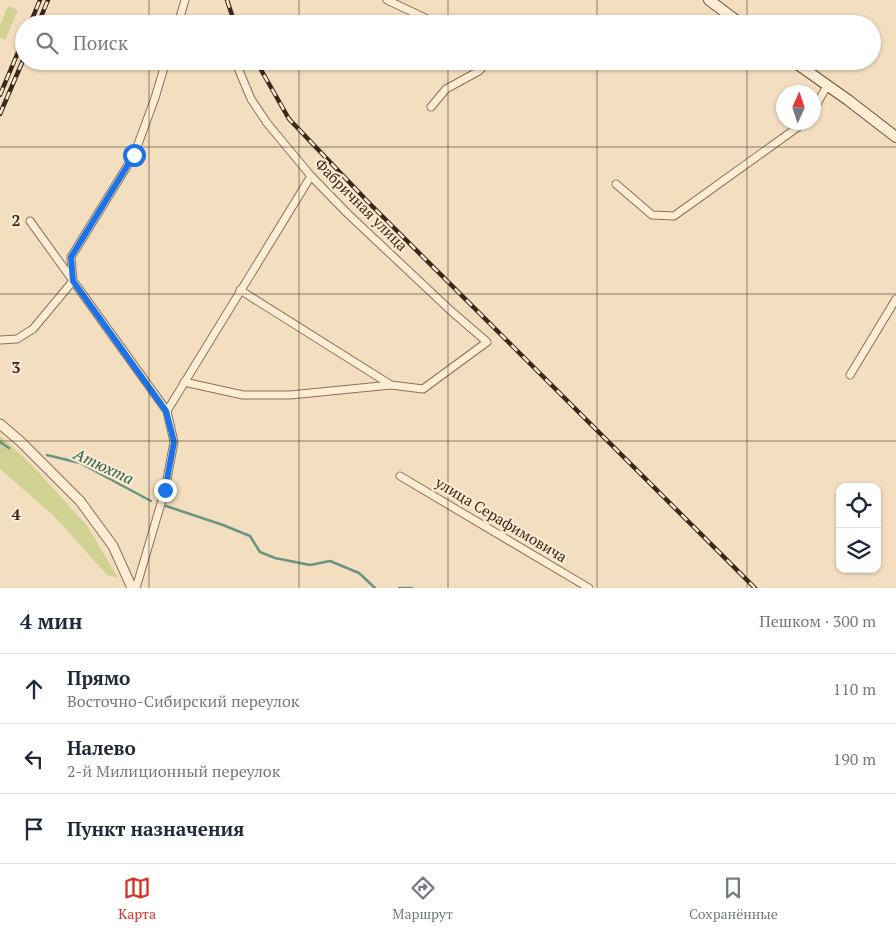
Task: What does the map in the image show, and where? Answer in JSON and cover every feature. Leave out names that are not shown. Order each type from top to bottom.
[{"type":"main road","points":[[708,0],[729,15]]},
{"type":"main road","points":[[805,70],[896,137]]},
{"type":"street","points":[[181,15],[185,0]]},
{"type":"street","points":[[387,0],[419,15]]},
{"type":"street","points":[[0,340],[17,339],[33,329],[73,281],[71,257],[134,155],[163,70]]},
{"type":"street","name":"Фабричная улица","points":[[239,70],[251,99],[267,124],[311,176],[348,214],[450,310],[487,342],[423,389],[391,385]]},
{"type":"street","points":[[431,106],[446,89],[480,70]]},
{"type":"street","points":[[821,97],[827,86]]},
{"type":"street","points":[[616,184],[652,215],[674,216],[794,130]]},
{"type":"street","points":[[166,411],[311,176]]},
{"type":"street","points":[[30,221],[166,411],[174,442],[165,490],[134,588]]},
{"type":"street","points":[[240,290],[391,385]]},
{"type":"street","points":[[850,375],[896,299]]},
{"type":"street","points":[[184,382],[243,395],[290,395],[391,385]]},
{"type":"street","points":[[0,424],[80,500],[113,546],[134,588]]},
{"type":"street","name":"улица Серафимовича","points":[[400,476],[589,588]]},
{"type":"green space","points":[[8,6],[18,10],[5,40],[0,38],[0,25]]},
{"type":"green space","points":[[0,436],[31,464],[88,527],[118,578],[107,575],[55,517],[0,469]]},
{"type":"waterway","name":"Атюхта","points":[[0,442],[9,448]]},
{"type":"waterway","name":"Атюхта","points":[[47,455],[80,463],[151,501]]},
{"type":"waterway","name":"Атюхта","points":[[166,506],[250,536],[260,552],[275,558],[310,565],[330,561],[359,573],[375,588]]},
{"type":"waterway","name":"Атюхта","points":[[399,588],[412,588]]},
{"type":"railway","points":[[34,15],[40,0]]},
{"type":"railway","points":[[42,15],[48,0]]},
{"type":"railway","points":[[227,0],[232,15]]},
{"type":"railway","points":[[0,95],[15,59]]},
{"type":"railway","points":[[0,114],[19,70]]},
{"type":"railway","points":[[261,70],[289,119],[370,204],[755,588]]},
{"type":"route","points":[[134,155],[71,257],[73,281],[166,411],[174,442],[165,490]]}]
